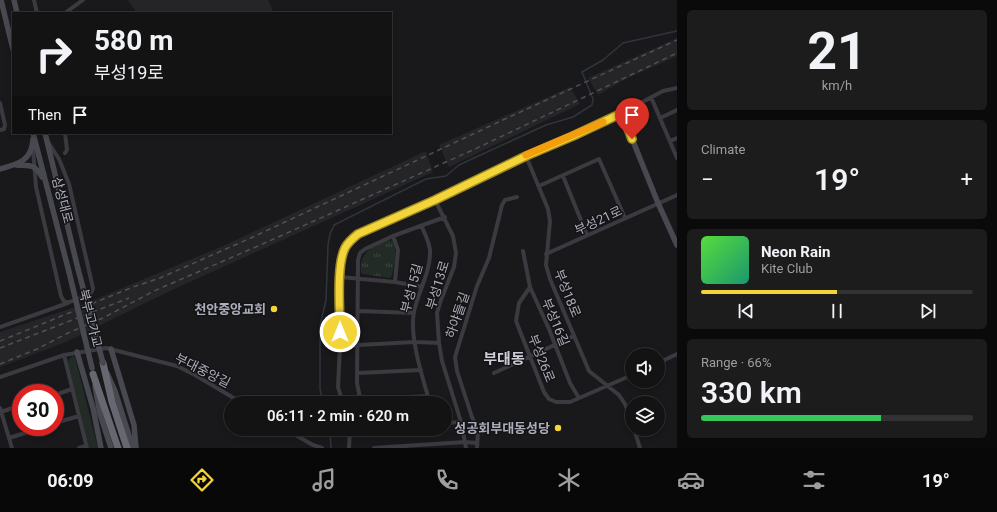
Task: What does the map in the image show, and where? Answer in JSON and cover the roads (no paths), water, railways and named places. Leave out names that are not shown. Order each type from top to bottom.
[{"type":"highway","points":[[103,363],[112,402],[127,448]]},
{"type":"highway","points":[[93,371],[118,448]]},
{"type":"main road","points":[[1,0],[12,45]]},
{"type":"main road","points":[[14,0],[17,12]]},
{"type":"main road","points":[[621,111],[658,203],[677,245]]},
{"type":"main road","points":[[16,165],[30,154],[33,147],[33,134]]},
{"type":"main road","name":"삼성대로","points":[[33,134],[69,272]]},
{"type":"main road","name":"삼성대로","points":[[45,134],[78,269]]},
{"type":"main road","points":[[0,169],[16,165],[35,167],[46,185]]},
{"type":"main road","name":"북부고가교","points":[[78,269],[103,363],[113,385],[134,448]]},
{"type":"main road","name":"북부고가교","points":[[69,272],[93,371],[100,414],[111,448]]},
{"type":"main road","points":[[108,348],[134,425],[134,448]]},
{"type":"main road","points":[[77,352],[101,448]]},
{"type":"street","points":[[34,0],[37,12]]},
{"type":"street","points":[[66,12],[83,0]]},
{"type":"street","points":[[341,396],[338,387],[340,346],[340,263],[342,254],[350,240],[358,234],[435,200],[526,156],[573,136],[663,91],[677,88]]},
{"type":"street","points":[[651,97],[677,158]]},
{"type":"street","points":[[0,103],[5,126],[2,130]]},
{"type":"street","points":[[660,118],[677,110]]},
{"type":"street","points":[[65,134],[67,150],[65,153]]},
{"type":"street","points":[[670,142],[677,138]]},
{"type":"street","points":[[0,327],[92,293],[69,184],[59,159],[47,139]]},
{"type":"street","points":[[33,147],[36,187],[61,296],[61,302],[56,307]]},
{"type":"street","name":"부성18로","points":[[526,156],[548,209],[550,221],[546,265],[550,279],[589,371],[619,395],[625,404]]},
{"type":"street","points":[[539,186],[599,159],[625,218]]},
{"type":"street","points":[[563,176],[587,236]]},
{"type":"street","name":"부성21로","points":[[546,254],[677,194]]},
{"type":"street","name":"하야들길","points":[[477,446],[479,434],[457,371],[455,362],[456,350],[477,286],[489,258],[502,205],[505,200],[512,197],[517,197]]},
{"type":"street","name":"부성13로","points":[[435,200],[445,217],[453,236],[456,253],[454,267],[437,313],[442,361],[466,442],[466,448]]},
{"type":"street","points":[[360,396],[357,383],[357,344],[359,311],[358,260],[360,253],[365,248],[393,236],[422,227],[445,217]]},
{"type":"street","name":"부성15길","points":[[422,227],[430,249],[428,270],[414,312],[415,342],[428,396]]},
{"type":"street","points":[[393,236],[398,250],[395,282]]},
{"type":"street","name":"부성16길","points":[[523,251],[530,287],[570,383],[579,398]]},
{"type":"street","points":[[340,277],[395,282],[422,287]]},
{"type":"street","name":"부성26로","points":[[530,287],[519,303],[516,321],[544,392],[549,398],[556,402],[570,402],[625,378]]},
{"type":"street","points":[[61,296],[66,302],[70,302]]},
{"type":"street","points":[[359,311],[414,312]]},
{"type":"street","points":[[494,373],[574,336]]},
{"type":"street","points":[[340,346],[357,344],[439,342]]},
{"type":"street","points":[[0,377],[64,355],[108,348]]},
{"type":"street","name":"부대중앙길","points":[[108,348],[177,366],[230,396]]},
{"type":"street","points":[[665,360],[677,354]]},
{"type":"street","points":[[64,355],[87,447],[79,448]]},
{"type":"street","points":[[358,373],[421,370]]},
{"type":"street","points":[[64,392],[72,389]]},
{"type":"street","points":[[12,407],[1,410],[12,448]]},
{"type":"street","points":[[64,420],[79,416]]},
{"type":"street","points":[[452,423],[460,422]]},
{"type":"street","points":[[9,438],[15,436]]},
{"type":"street","points":[[297,436],[313,445],[322,448]]},
{"type":"street","points":[[349,448],[350,436]]},
{"type":"street","points":[[636,436],[640,448]]},
{"type":"street","points":[[374,448],[435,446],[466,442],[477,446]]},
{"type":"waterway","points":[[322,396],[320,389],[320,326],[326,300],[328,245],[330,234],[334,225],[426,179],[446,176],[459,165],[474,158],[546,125],[573,117],[592,105],[593,99],[582,72],[603,60],[623,43],[677,31]]},
{"type":"waterway","points":[[330,436],[331,448]]},
{"type":"railway","points":[[0,341],[133,287],[160,278],[253,237],[677,40]]},
{"type":"railway","points":[[0,364],[37,349],[68,333],[103,318],[154,291],[475,149],[677,53]]},
{"type":"railway","points":[[0,348],[129,298]]},
{"type":"place","name":"천안중앙교회","points":[[274,309]]},
{"type":"place","name":"성공회부대동성당","points":[[558,428]]},
{"type":"district","name":"부대동","points":[[504,359]]}]
